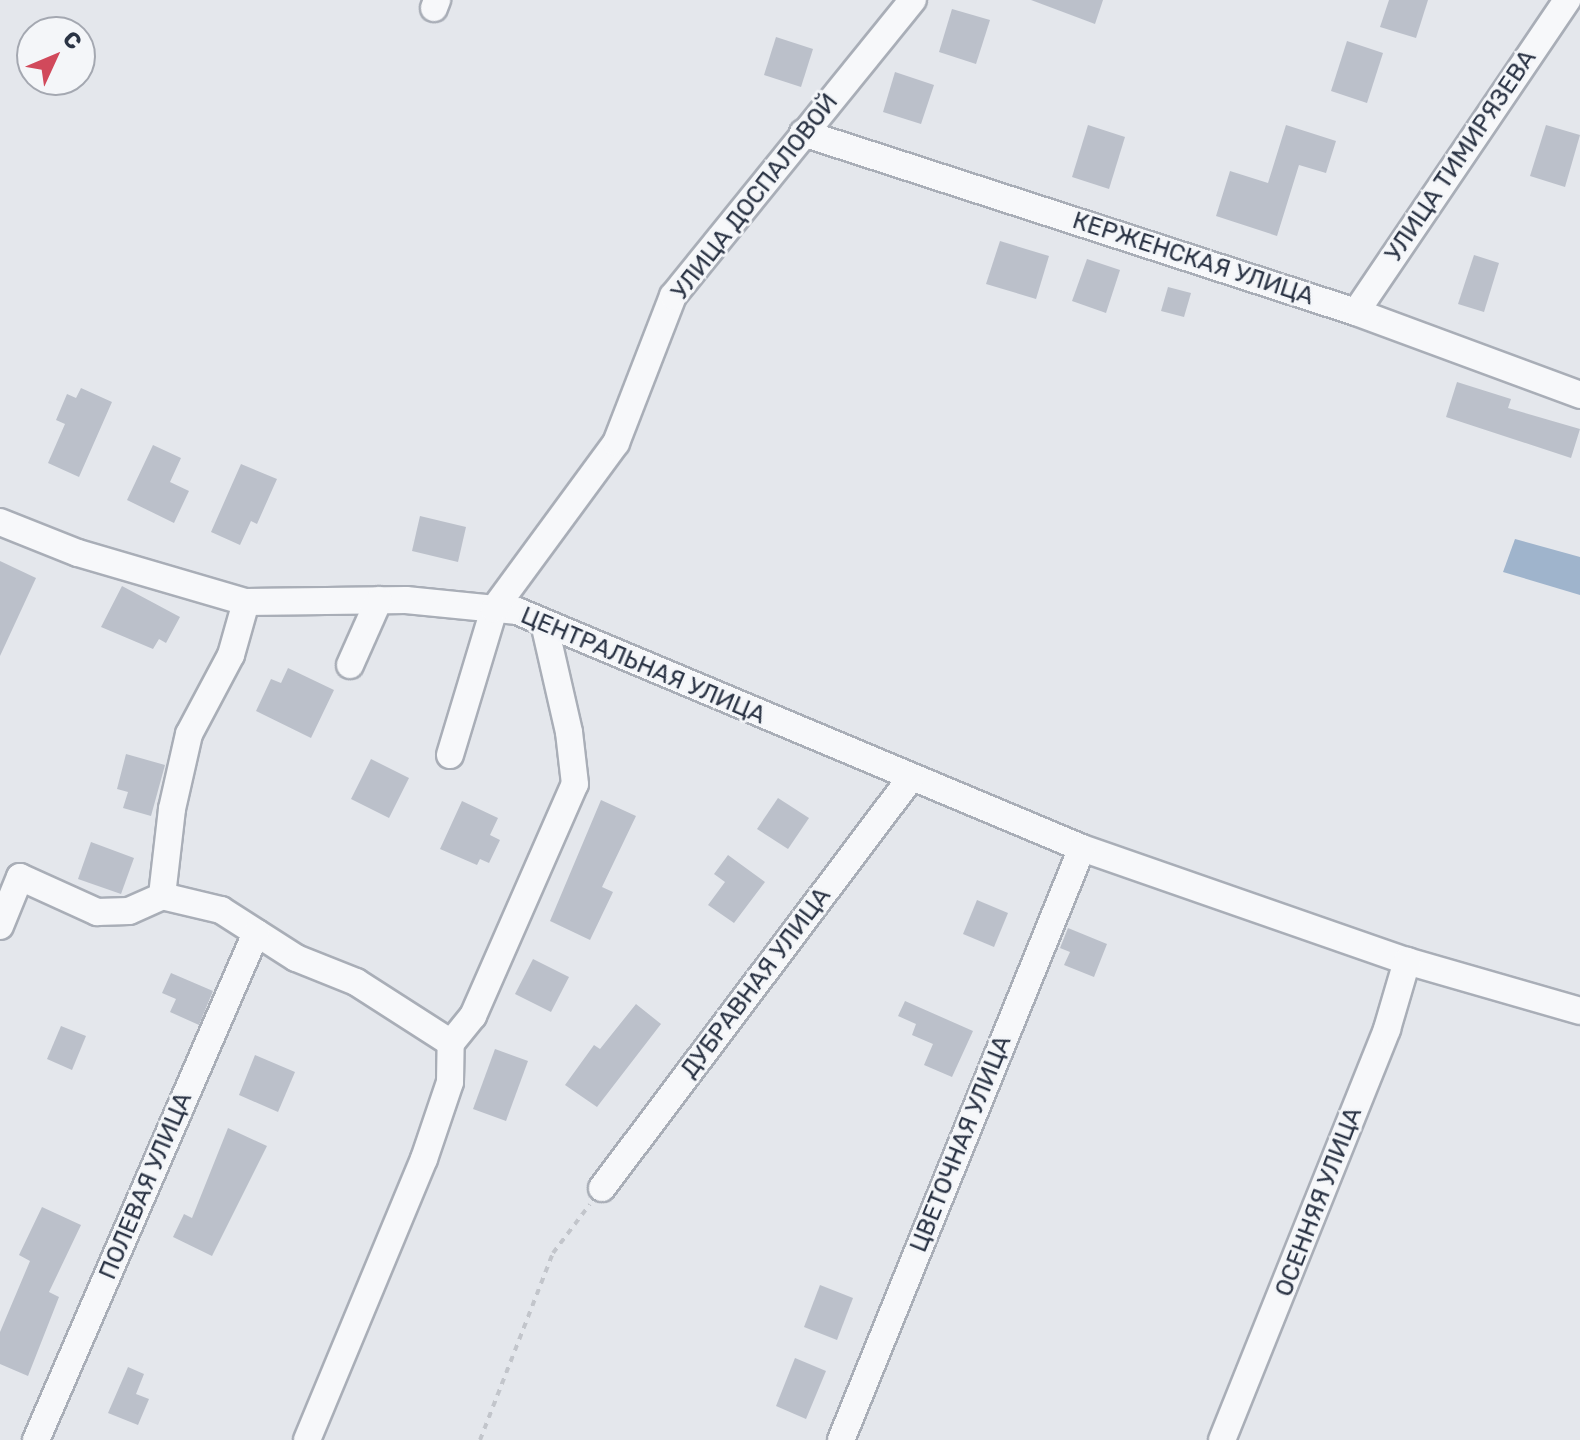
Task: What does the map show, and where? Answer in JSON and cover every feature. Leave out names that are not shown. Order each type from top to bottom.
[{"type":"street","name":"УЛИЦА ДОСПАЛОВОЙ","points":[[450,755],[494,609],[616,443],[673,296],[913,0]]},
{"type":"street","name":"УЛИЦА ТИМИРЯЗЕВА","points":[[1356,312],[1567,0]]},
{"type":"street","name":"КЕРЖЕНСКАЯ УЛИЦА","points":[[803,133],[1356,312],[1580,395]]},
{"type":"street","name":"ЦЕНТРАЛЬНАЯ УЛИЦА","points":[[0,522],[78,553],[246,602],[379,600],[494,609],[544,623],[910,779],[1082,848],[1407,961],[1580,1011]]},
{"type":"street","points":[[350,665],[379,600]]},
{"type":"street","points":[[162,896],[172,809],[189,734],[231,655],[246,602]]},
{"type":"street","points":[[307,1440],[424,1159],[450,1082],[451,1043],[473,1016],[575,784],[569,732],[544,623]]},
{"type":"street","name":"ДУБРАВНАЯ УЛИЦА","points":[[602,1188],[910,779]]},
{"type":"street","name":"ЦВЕТОЧНАЯ УЛИЦА","points":[[841,1440],[1082,848]]},
{"type":"street","points":[[0,926],[20,877],[97,912],[129,911],[162,896],[221,910],[296,958],[356,982],[451,1043]]},
{"type":"street","name":"ПОЛЕВАЯ УЛИЦА","points":[[36,1440],[256,933]]},
{"type":"street","name":"ОСЕННЯЯ УЛИЦА","points":[[1222,1440],[1387,1029],[1407,961]]},
{"type":"path","points":[[480,1440],[553,1253],[602,1188]]},
{"type":"water","points":[[1515,539],[1580,557],[1580,595],[1503,572]]},
{"type":"building","points":[[1031,0],[1103,0],[1095,24]]},
{"type":"building","points":[[1389,0],[1428,0],[1416,38],[1380,27]]},
{"type":"building","points":[[952,9],[990,20],[976,64],[939,52]]},
{"type":"building","points":[[776,37],[813,49],[801,87],[764,75]]},
{"type":"building","points":[[1347,41],[1383,53],[1367,103],[1331,91]]},
{"type":"building","points":[[895,72],[934,85],[921,124],[883,112]]},
{"type":"building","points":[[1088,125],[1125,137],[1109,189],[1072,177]]},
{"type":"building","points":[[1286,125],[1336,141],[1326,173],[1299,165],[1277,236],[1216,216],[1230,171],[1268,183]]},
{"type":"building","points":[[1546,125],[1580,135],[1565,187],[1530,176]]},
{"type":"building","points":[[1000,241],[1049,256],[1036,299],[986,284]]},
{"type":"building","points":[[1474,255],[1499,263],[1484,312],[1458,304]]},
{"type":"building","points":[[1087,259],[1120,270],[1106,313],[1072,301]]},
{"type":"building","points":[[1168,287],[1191,293],[1184,317],[1161,311]]},
{"type":"building","points":[[1457,382],[1511,399],[1508,408],[1580,429],[1571,458],[1446,417]]},
{"type":"building","points":[[81,388],[112,402],[79,477],[48,463],[65,424],[56,420],[67,394],[76,398]]},
{"type":"building","points":[[153,445],[181,458],[170,482],[189,491],[174,523],[127,500]]},
{"type":"building","points":[[241,464],[277,479],[257,524],[251,521],[240,545],[211,532]]},
{"type":"building","points":[[420,516],[466,527],[458,562],[412,551]]},
{"type":"building","points":[[0,561],[36,578],[0,656]]},
{"type":"building","points":[[122,586],[180,617],[166,643],[159,639],[153,649],[101,627]]},
{"type":"building","points":[[288,668],[334,690],[311,738],[256,711],[271,679],[281,683]]},
{"type":"building","points":[[126,754],[165,765],[151,816],[123,808],[128,792],[117,789]]},
{"type":"building","points":[[371,759],[409,778],[389,818],[351,799]]},
{"type":"building","points":[[778,798],[809,818],[788,849],[757,829]]},
{"type":"building","points":[[601,800],[636,816],[602,887],[613,892],[590,940],[550,921]]},
{"type":"building","points":[[462,801],[498,818],[490,835],[500,840],[489,863],[480,859],[477,865],[440,849]]},
{"type":"building","points":[[91,842],[134,858],[121,894],[78,879]]},
{"type":"building","points":[[728,855],[765,882],[734,923],[708,905],[725,882],[714,874]]},
{"type":"building","points":[[977,900],[1008,913],[994,947],[963,934]]},
{"type":"building","points":[[1068,928],[1107,944],[1094,977],[1064,965],[1070,952],[1060,948]]},
{"type":"building","points":[[533,959],[569,977],[551,1012],[515,994]]},
{"type":"building","points":[[171,973],[213,991],[199,1025],[170,1012],[176,999],[162,993]]},
{"type":"building","points":[[905,1001],[973,1031],[952,1077],[924,1065],[933,1044],[912,1035],[916,1024],[898,1016]]},
{"type":"building","points":[[636,1004],[661,1024],[597,1107],[565,1085],[594,1045],[600,1049]]},
{"type":"building","points":[[61,1026],[86,1036],[72,1070],[47,1059]]},
{"type":"building","points":[[495,1049],[528,1061],[506,1121],[473,1109]]},
{"type":"building","points":[[255,1055],[295,1072],[278,1112],[239,1095]]},
{"type":"building","points":[[228,1128],[267,1146],[212,1256],[173,1237],[184,1214],[192,1218]]},
{"type":"building","points":[[42,1207],[81,1225],[49,1292],[59,1297],[28,1376],[0,1364],[0,1332],[30,1261],[19,1255]]},
{"type":"building","points":[[820,1285],[853,1298],[837,1340],[804,1327]]},
{"type":"building","points":[[795,1358],[826,1371],[806,1419],[776,1406]]},
{"type":"building","points":[[128,1367],[144,1374],[136,1394],[149,1399],[138,1425],[108,1413]]}]
